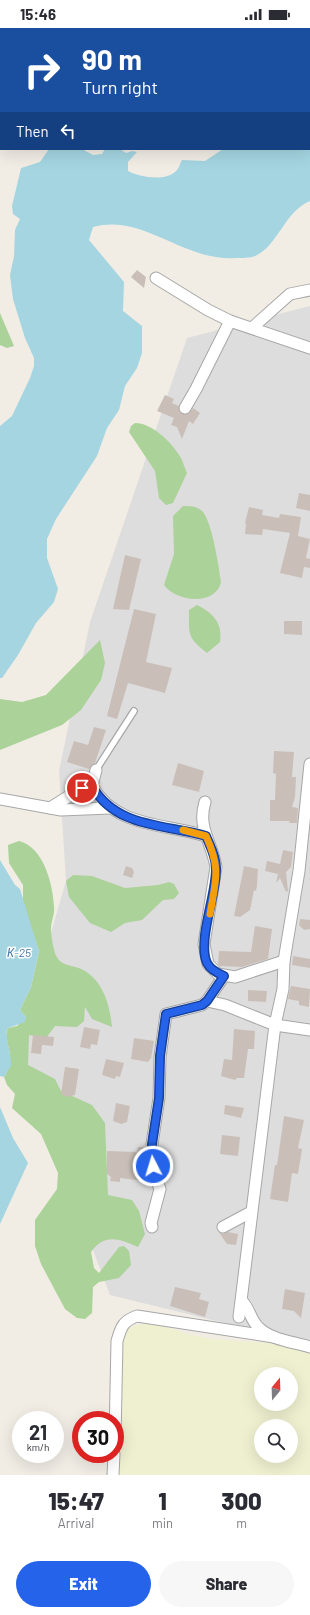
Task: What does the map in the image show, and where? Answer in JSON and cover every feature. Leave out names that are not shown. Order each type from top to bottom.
[{"type":"street","points":[[156,278],[208,310],[230,321],[310,348]]},
{"type":"street","points":[[252,328],[290,294],[310,290]]},
{"type":"street","points":[[184,408],[196,389],[230,321]]},
{"type":"street","points":[[239,1317],[275,1025],[283,989],[284,961],[299,871],[310,764]]},
{"type":"street","points":[[96,770],[92,786],[101,800],[110,808],[140,822],[206,836]]},
{"type":"street","points":[[50,808],[82,788],[92,786]]},
{"type":"street","points":[[0,799],[61,810],[110,808]]},
{"type":"street","points":[[205,802],[202,813],[203,827],[214,856],[216,867],[204,950],[208,964],[213,970],[224,976],[241,975],[284,961]]},
{"type":"street","points":[[152,1227],[151,1223],[160,1189],[154,1174],[152,1144],[159,1098],[160,1056],[166,1014],[195,1008],[207,1001],[224,976]]},
{"type":"street","points":[[207,1001],[225,1005],[275,1025],[310,1030]]},
{"type":"street","points":[[222,1227],[251,1212]]},
{"type":"street","points":[[242,1301],[258,1327],[274,1337]]},
{"type":"street","points":[[116,1411],[117,1341],[120,1327],[126,1320],[137,1316],[274,1337],[310,1347]]},
{"type":"street","points":[[113,1475],[114,1463]]},
{"type":"lane","points":[[96,770],[134,711]]},
{"type":"shaded area","points":[[310,306],[310,1344],[110,1295],[17,1050],[66,881],[59,771],[90,622],[187,338]]},
{"type":"green space","points":[[0,313],[14,346],[7,348],[0,345]]},
{"type":"green space","points":[[135,423],[148,426],[160,434],[176,450],[182,459],[187,473],[173,503],[166,505],[159,498],[155,471],[129,432],[131,426]]},
{"type":"green space","points":[[183,506],[196,507],[203,512],[209,525],[215,546],[221,582],[218,590],[212,595],[204,598],[186,598],[170,591],[164,585],[174,554],[173,516]]},
{"type":"green space","points":[[197,605],[208,611],[216,619],[220,629],[220,642],[207,653],[190,635],[189,610]]},
{"type":"green space","points":[[100,640],[105,663],[101,680],[81,710],[62,725],[0,750],[0,699],[22,702],[46,695]]},
{"type":"green space","points":[[19,841],[28,845],[35,851],[46,868],[52,888],[54,910],[51,935],[57,958],[64,963],[85,971],[97,982],[108,1003],[112,1027],[92,1019],[85,1007],[84,1021],[77,1027],[55,1026],[46,1038],[29,1035],[28,1065],[55,1079],[61,1091],[92,1105],[105,1123],[108,1195],[132,1200],[139,1211],[145,1234],[138,1247],[113,1239],[102,1242],[91,1252],[94,1268],[99,1273],[119,1247],[124,1246],[129,1251],[131,1265],[119,1278],[99,1282],[93,1287],[92,1313],[85,1319],[77,1318],[65,1309],[41,1264],[35,1246],[35,1220],[57,1189],[58,1173],[41,1134],[12,1108],[15,1094],[7,1085],[4,1077],[10,1062],[6,1033],[8,1028],[17,1026],[26,1017],[20,1010],[31,987],[39,951],[23,904],[23,885],[9,863],[8,845]]},
{"type":"green space","points":[[73,875],[92,876],[125,888],[158,885],[169,882],[174,884],[179,893],[174,899],[163,900],[142,920],[125,923],[111,932],[90,923],[69,897],[66,881]]},
{"type":"green space","points":[[148,1324],[164,1326],[188,1334],[211,1339],[280,1344],[310,1351],[310,1475],[118,1475],[118,1463],[124,1463],[124,1411],[119,1411],[121,1336],[127,1329],[137,1325]]},
{"type":"water","points":[[48,150],[84,150],[93,155],[102,154],[104,150],[122,150],[126,153],[132,151],[137,152],[128,162],[128,171],[145,177],[159,177],[171,174],[178,169],[182,160],[205,161],[222,150],[310,150],[310,201],[301,206],[294,213],[270,245],[255,256],[248,258],[217,257],[199,253],[129,226],[111,224],[93,227],[89,240],[124,282],[123,311],[142,326],[142,353],[137,368],[125,386],[119,410],[107,428],[97,456],[56,519],[47,539],[47,558],[58,589],[54,602],[36,623],[18,655],[2,678],[0,678],[0,426],[12,416],[34,366],[34,358],[25,338],[13,299],[10,275],[14,256],[15,230],[20,219],[13,214],[12,206],[21,168],[40,162]]},
{"type":"water","name":"К-25","points":[[0,860],[15,885],[20,889],[39,951],[31,987],[20,1010],[26,1017],[25,1022],[8,1028],[6,1032],[11,1066],[4,1077],[0,1076]]},
{"type":"water","points":[[0,1107],[13,1138],[28,1163],[0,1224]]},
{"type":"building","points":[[137,270],[146,277],[144,288],[131,277]]},
{"type":"building","points":[[165,395],[174,399],[172,403],[179,406],[179,411],[182,414],[188,414],[193,408],[200,413],[193,424],[189,421],[182,439],[177,427],[171,425],[174,418],[157,411]]},
{"type":"building","points":[[299,493],[310,495],[310,511],[296,508]]},
{"type":"building","points":[[249,507],[263,510],[262,515],[279,518],[280,514],[301,517],[298,536],[310,539],[306,558],[310,559],[310,568],[304,567],[302,578],[280,573],[290,533],[263,529],[262,535],[245,534],[245,523]]},
{"type":"building","points":[[125,555],[141,559],[129,610],[113,609]]},
{"type":"building","points":[[134,609],[156,614],[146,662],[172,668],[165,693],[128,683],[117,719],[107,716]]},
{"type":"building","points":[[284,621],[302,621],[302,635],[284,634]]},
{"type":"building","points":[[94,727],[106,730],[95,763],[89,769],[67,762],[74,741],[88,745]]},
{"type":"building","points":[[274,751],[294,752],[292,777],[296,777],[295,797],[292,807],[298,808],[297,823],[289,823],[290,821],[270,821],[270,800],[275,800],[276,774],[273,773]]},
{"type":"building","points":[[178,763],[204,771],[199,792],[172,785]]},
{"type":"building","points":[[283,850],[293,852],[291,867],[286,872],[288,891],[286,892],[280,878],[276,883],[278,874],[265,871],[267,861],[280,864]]},
{"type":"building","points":[[126,866],[132,868],[134,872],[132,878],[123,875]]},
{"type":"building","points":[[244,866],[258,869],[257,885],[256,891],[254,890],[250,910],[240,917],[234,916]]},
{"type":"building","points":[[300,919],[310,920],[310,929],[304,930],[299,925]]},
{"type":"building","points":[[255,926],[272,929],[268,959],[242,967],[220,966],[218,964],[219,951],[251,952]]},
{"type":"building","points":[[293,956],[310,959],[310,968],[292,965]]},
{"type":"building","points":[[291,986],[310,989],[309,1007],[299,1005],[299,1001],[288,999]]},
{"type":"building","points":[[248,990],[267,991],[266,1002],[248,1001]]},
{"type":"building","points":[[84,1027],[100,1030],[97,1045],[91,1044],[90,1049],[80,1047]]},
{"type":"building","points":[[234,1029],[255,1031],[254,1049],[248,1049],[244,1078],[237,1078],[235,1080],[221,1076],[224,1059],[232,1060]]},
{"type":"building","points":[[33,1035],[54,1037],[53,1046],[42,1045],[41,1054],[31,1053]]},
{"type":"building","points":[[134,1038],[154,1041],[151,1058],[148,1062],[131,1059]]},
{"type":"building","points":[[106,1059],[124,1063],[120,1077],[116,1076],[115,1079],[102,1075]]},
{"type":"building","points":[[65,1067],[79,1069],[75,1095],[67,1097],[61,1094]]},
{"type":"building","points":[[116,1103],[130,1106],[127,1122],[121,1124],[113,1121]]},
{"type":"building","points":[[225,1105],[244,1108],[241,1118],[224,1114]]},
{"type":"building","points":[[284,1116],[304,1120],[298,1148],[302,1149],[298,1174],[292,1173],[288,1202],[270,1199],[275,1165],[277,1165]]},
{"type":"building","points":[[222,1135],[240,1137],[238,1156],[220,1154]]},
{"type":"building","points":[[138,1147],[145,1147],[146,1160],[144,1181],[120,1178],[120,1182],[110,1181],[111,1177],[107,1174],[107,1151],[137,1152]]},
{"type":"building","points":[[218,1231],[222,1234],[228,1232],[238,1234],[236,1245],[227,1244]]},
{"type":"building","points":[[175,1287],[201,1293],[199,1299],[209,1302],[205,1317],[170,1306]]},
{"type":"building","points":[[285,1289],[305,1293],[301,1318],[294,1311],[282,1309]]},
{"type":"slow traffic","points":[[183,830],[206,836],[214,856],[216,877],[210,914]]},
{"type":"route","points":[[82,788],[92,786],[101,800],[110,808],[127,817],[152,825],[198,833],[206,836],[214,856],[216,877],[204,950],[205,958],[208,964],[218,974],[224,976],[216,990],[202,1005],[195,1008],[166,1014],[163,1026],[160,1056],[159,1098],[153,1132],[153,1166]]}]
